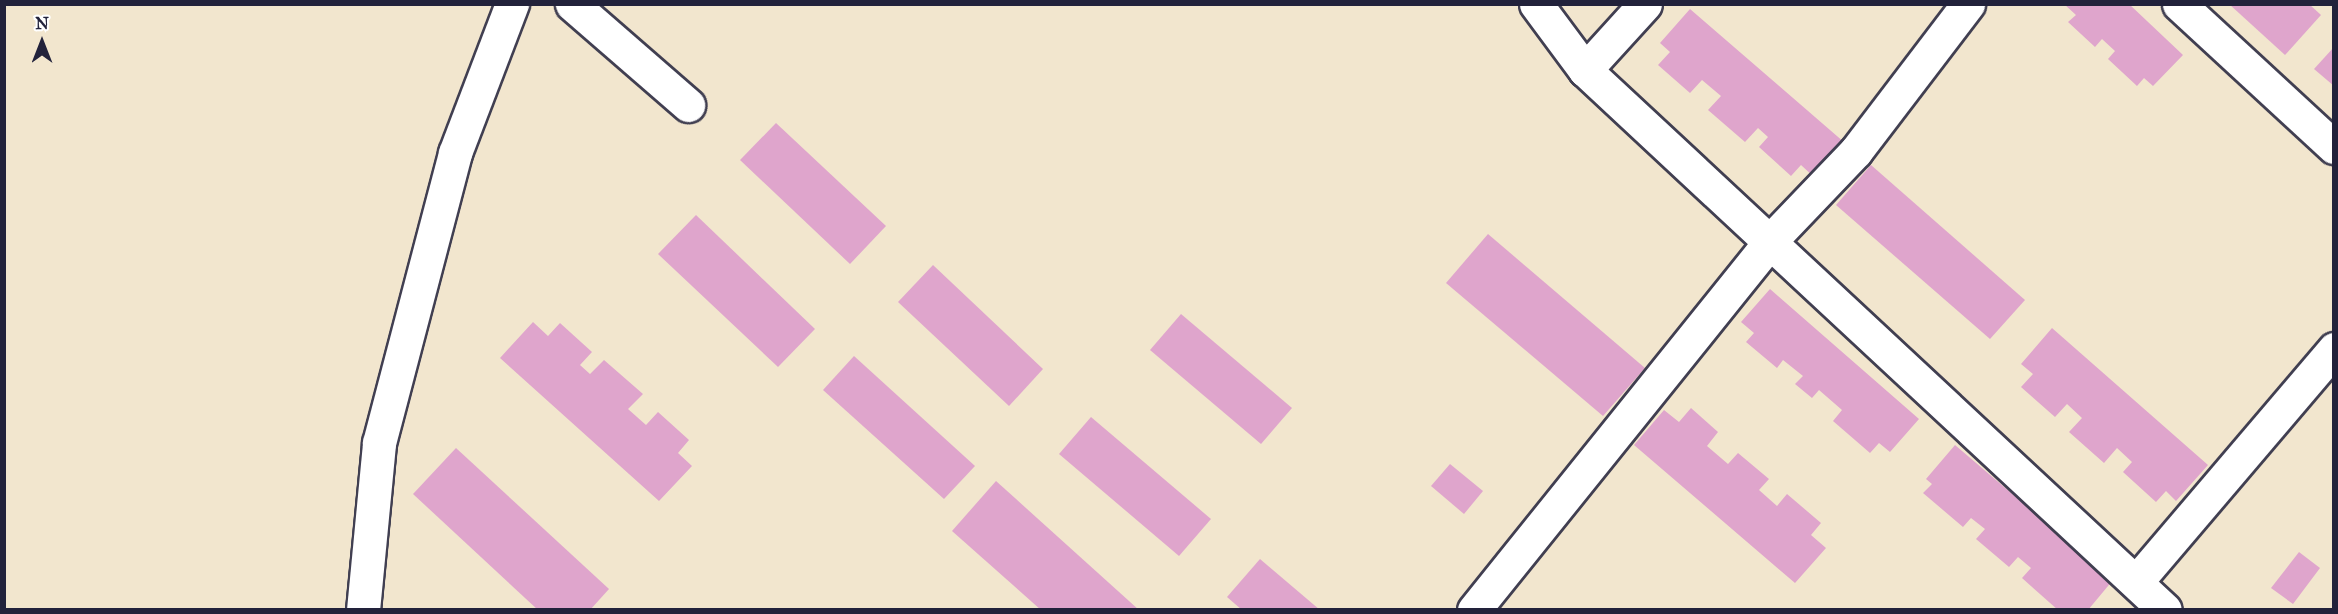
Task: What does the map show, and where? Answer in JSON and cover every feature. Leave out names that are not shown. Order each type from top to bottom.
[{"type":"lane","points":[[363,609],[379,443],[455,153],[512,4]]},
{"type":"lane","points":[[572,4],[688,105]]},
{"type":"lane","points":[[1536,4],[1585,70],[1771,240],[2165,609]]},
{"type":"lane","points":[[1585,70],[1645,4]]},
{"type":"lane","points":[[1474,609],[1771,240],[1856,152],[1968,4]]},
{"type":"lane","points":[[2179,4],[2334,147]]},
{"type":"lane","points":[[2136,582],[2334,349]]},
{"type":"building","points":[[2064,4],[2129,4],[2183,55],[2153,86],[2144,78],[2137,86],[2108,59],[2115,51],[2102,39],[2095,47],[2068,22],[2076,15]]},
{"type":"building","points":[[2229,4],[2309,4],[2321,15],[2285,55]]},
{"type":"building","points":[[1690,9],[1845,143],[1814,177],[1801,165],[1791,176],[1759,147],[1768,137],[1758,128],[1745,142],[1708,110],[1721,96],[1702,80],[1690,93],[1658,65],[1670,52],[1660,43]]},
{"type":"building","points":[[2334,47],[2334,86],[2314,69]]},
{"type":"building","points":[[776,123],[886,226],[850,264],[740,160]]},
{"type":"building","points":[[1871,165],[2025,300],[1990,339],[1836,205]]},
{"type":"building","points":[[696,215],[815,329],[778,367],[658,254]]},
{"type":"building","points":[[1488,234],[1645,368],[1603,416],[1446,283]]},
{"type":"building","points":[[933,265],[1043,369],[1009,406],[898,302]]},
{"type":"building","points":[[1770,289],[1919,419],[1890,452],[1879,443],[1870,453],[1833,421],[1842,410],[1819,390],[1812,398],[1795,384],[1803,376],[1783,360],[1777,368],[1746,342],[1754,333],[1741,322]]},
{"type":"building","points":[[1181,314],[1292,408],[1261,444],[1150,350]]},
{"type":"building","points":[[533,322],[548,336],[560,323],[592,352],[580,365],[590,374],[604,360],[643,394],[628,409],[646,425],[658,412],[689,440],[678,453],[692,466],[659,501],[500,358]]},
{"type":"building","points":[[2052,328],[2208,465],[2176,501],[2166,491],[2156,502],[2123,472],[2132,462],[2117,448],[2104,463],[2069,432],[2082,418],[2067,404],[2055,417],[2021,387],[2033,374],[2021,364]]},
{"type":"building","points":[[854,356],[975,466],[944,499],[823,390]]},
{"type":"building","points":[[1691,408],[1718,432],[1707,446],[1728,464],[1738,453],[1769,479],[1759,490],[1777,506],[1787,494],[1821,523],[1811,535],[1826,548],[1795,583],[1634,445],[1664,410],[1679,422]]},
{"type":"building","points":[[1091,417],[1211,519],[1179,556],[1059,454]]},
{"type":"building","points":[[1955,445],[2113,580],[2088,610],[2058,610],[2022,578],[2031,568],[2018,557],[2009,567],[1976,539],[1985,529],[1971,518],[1963,527],[1923,493],[1932,484],[1926,479]]},
{"type":"building","points":[[456,448],[609,589],[590,610],[538,610],[413,494]]},
{"type":"building","points":[[1450,464],[1483,491],[1464,514],[1431,486]]},
{"type":"building","points":[[996,481],[1139,610],[1041,610],[952,531]]},
{"type":"building","points":[[2299,552],[2320,568],[2293,604],[2271,588]]},
{"type":"building","points":[[1260,559],[1320,610],[1242,610],[1227,597]]}]
